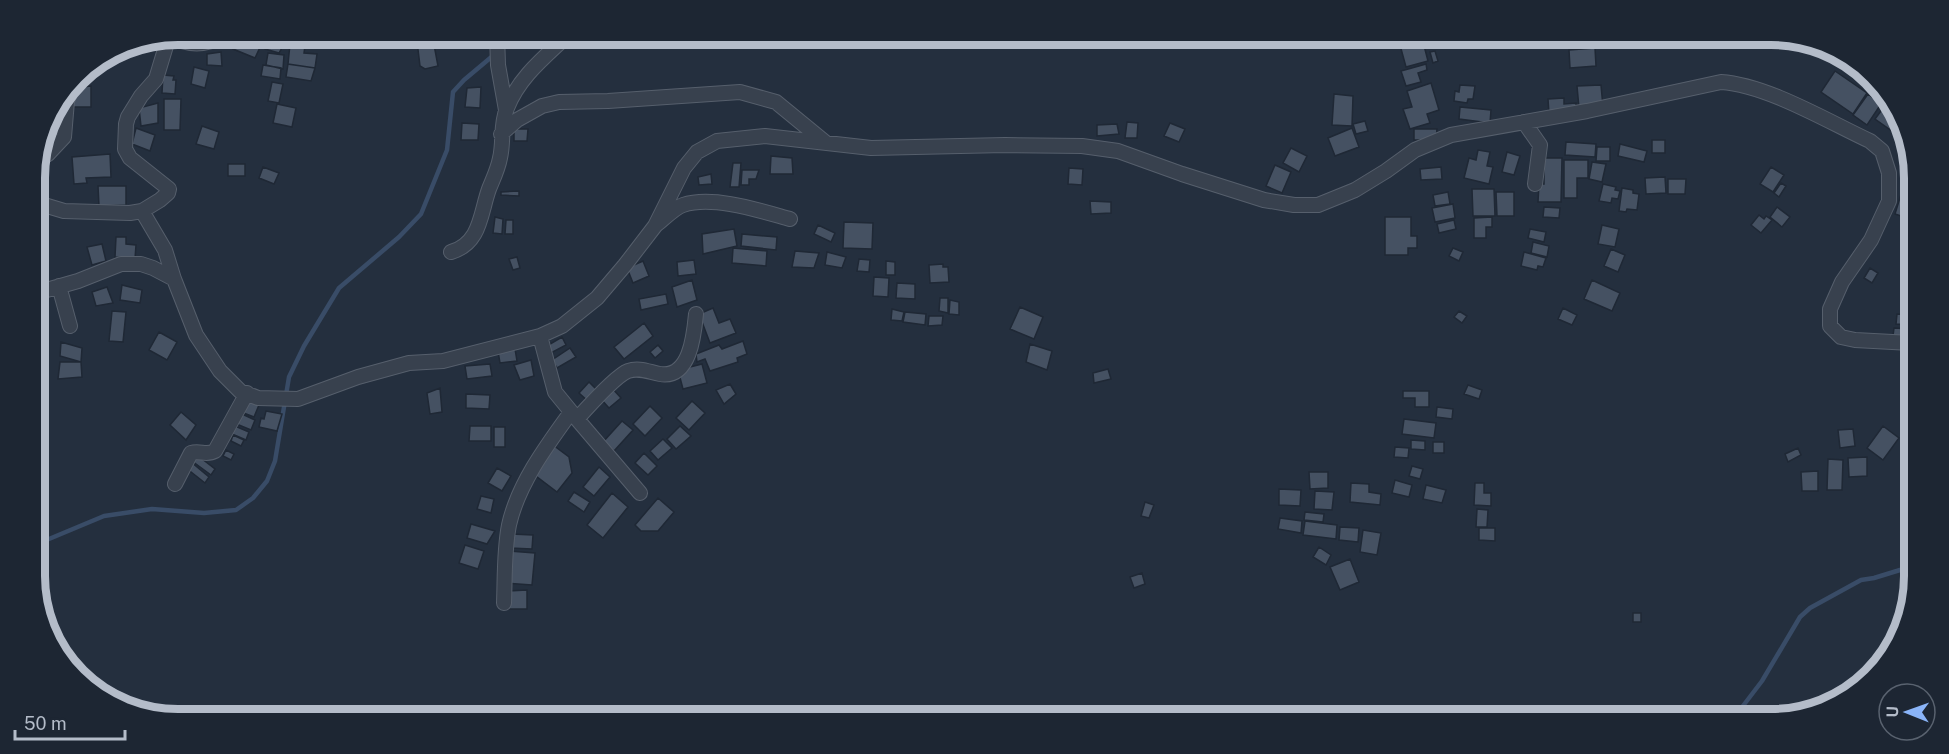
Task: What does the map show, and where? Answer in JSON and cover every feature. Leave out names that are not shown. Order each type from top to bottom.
[{"type":"street","points":[[45,205],[64,211],[130,213],[142,211],[165,197],[168,189],[127,154],[126,124],[133,109],[156,79],[167,45]]},
{"type":"street","points":[[497,45],[498,65],[506,110]]},
{"type":"street","points":[[451,252],[460,249],[477,232],[501,156],[501,134],[506,110],[516,89],[533,68],[557,45]]},
{"type":"street","points":[[142,211],[165,250],[196,335],[220,371],[240,391],[258,398],[298,399],[409,363],[443,361],[540,336],[562,326],[597,298],[655,226],[684,168],[698,152],[717,141],[765,136],[871,148],[1082,146],[1118,151],[1264,200],[1294,205],[1318,205],[1354,190],[1415,150],[1452,135],[1587,111],[1721,82],[1742,83],[1870,141],[1882,151],[1889,173],[1888,201],[1871,240],[1842,282],[1830,309],[1830,326],[1841,337],[1904,343]]},
{"type":"street","points":[[501,134],[517,120],[542,106],[559,102],[740,92],[776,102],[826,143]]},
{"type":"street","points":[[48,154],[64,137],[67,104]]},
{"type":"street","points":[[1524,122],[1540,145],[1535,184]]},
{"type":"street","points":[[655,226],[682,206],[698,204],[746,206],[790,219]]},
{"type":"street","points":[[45,290],[78,281],[121,264],[141,264],[174,279]]},
{"type":"street","points":[[59,286],[70,326]]},
{"type":"street","points":[[504,603],[510,524],[528,478],[542,451],[574,416],[625,372],[644,370],[673,374],[688,357],[694,338],[696,314]]},
{"type":"street","points":[[540,336],[555,392],[640,493]]},
{"type":"street","points":[[174,484],[191,453],[198,451],[206,454],[215,451],[247,393]]},
{"type":"building","points":[[235,45],[261,45],[255,58],[233,49]]},
{"type":"building","points":[[266,45],[284,45],[279,53],[265,49]]},
{"type":"building","points":[[290,45],[305,46],[304,53],[317,54],[315,68],[288,64]]},
{"type":"building","points":[[417,45],[434,45],[438,66],[425,69],[420,66]]},
{"type":"building","points":[[1400,45],[1424,45],[1428,61],[1406,67]]},
{"type":"building","points":[[1567,45],[1590,45],[1590,47],[1567,48]]},
{"type":"building","points":[[1595,48],[1596,66],[1570,68],[1569,50]]},
{"type":"building","points":[[1435,51],[1438,61],[1433,63],[1430,52]]},
{"type":"building","points":[[221,52],[222,66],[207,65],[207,54]]},
{"type":"building","points":[[268,53],[284,55],[283,69],[266,65]]},
{"type":"building","points":[[288,64],[315,68],[311,81],[286,77]]},
{"type":"building","points":[[1426,64],[1427,70],[1418,73],[1421,82],[1406,86],[1401,71]]},
{"type":"building","points":[[263,65],[281,68],[280,79],[261,76]]},
{"type":"building","points":[[194,67],[209,71],[205,88],[191,84]]},
{"type":"building","points":[[1835,71],[1867,93],[1853,114],[1821,92]]},
{"type":"building","points":[[163,75],[174,76],[175,94],[162,93]]},
{"type":"building","points":[[272,82],[283,84],[279,103],[268,101]]},
{"type":"building","points":[[1431,83],[1439,110],[1427,114],[1430,123],[1410,129],[1403,109],[1412,107],[1407,91]]},
{"type":"building","points":[[1460,85],[1475,86],[1473,99],[1468,99],[1467,103],[1454,101],[1455,91],[1459,92]]},
{"type":"building","points":[[1601,85],[1603,107],[1579,108],[1577,86]]},
{"type":"building","points":[[91,86],[91,107],[72,107],[73,96],[81,87]]},
{"type":"building","points":[[481,87],[480,108],[465,107],[467,88]]},
{"type":"building","points":[[1869,89],[1879,100],[1867,92]]},
{"type":"building","points":[[1334,94],[1353,96],[1352,126],[1332,125]]},
{"type":"building","points":[[1868,94],[1881,104],[1867,125],[1853,115]]},
{"type":"building","points":[[1564,98],[1564,104],[1576,103],[1576,112],[1549,114],[1548,99]]},
{"type":"building","points":[[164,99],[181,99],[180,130],[164,130]]},
{"type":"building","points":[[158,103],[158,123],[141,126],[139,108]]},
{"type":"building","points":[[277,104],[296,108],[292,127],[273,123]]},
{"type":"building","points":[[1460,107],[1491,110],[1490,123],[1459,119]]},
{"type":"building","points":[[1884,107],[1896,134],[1875,119]]},
{"type":"building","points":[[1365,121],[1368,131],[1356,134],[1353,124]]},
{"type":"building","points":[[1127,122],[1138,123],[1137,138],[1125,138]]},
{"type":"building","points":[[462,123],[479,124],[478,140],[461,140]]},
{"type":"building","points":[[1170,123],[1185,129],[1179,142],[1164,136]]},
{"type":"building","points":[[1117,124],[1119,134],[1097,136],[1097,125]]},
{"type":"building","points":[[202,126],[219,132],[214,149],[196,144]]},
{"type":"building","points":[[136,128],[155,135],[150,151],[132,144]]},
{"type":"building","points":[[1352,128],[1359,147],[1335,156],[1328,138]]},
{"type":"building","points":[[514,129],[528,129],[527,141],[514,141]]},
{"type":"building","points":[[1414,129],[1437,129],[1436,140],[1414,140]]},
{"type":"building","points":[[1652,140],[1665,140],[1665,153],[1652,153]]},
{"type":"building","points":[[1566,142],[1596,144],[1595,157],[1565,155]]},
{"type":"building","points":[[1620,144],[1647,151],[1644,162],[1618,156]]},
{"type":"building","points":[[1597,147],[1610,147],[1610,161],[1596,161]]},
{"type":"building","points":[[1291,148],[1307,156],[1299,172],[1283,163]]},
{"type":"building","points":[[1478,150],[1490,152],[1487,166],[1493,167],[1489,184],[1464,178],[1469,158],[1476,160]]},
{"type":"building","points":[[1507,152],[1520,156],[1514,175],[1502,172]]},
{"type":"building","points":[[110,154],[111,177],[86,178],[87,183],[74,184],[72,157]]},
{"type":"building","points":[[771,156],[792,158],[793,174],[770,174]]},
{"type":"building","points":[[1544,158],[1562,158],[1561,202],[1538,202],[1539,184],[1544,184]]},
{"type":"building","points":[[1564,160],[1588,160],[1588,178],[1577,178],[1577,198],[1564,198]]},
{"type":"building","points":[[1592,162],[1606,164],[1602,182],[1589,179]]},
{"type":"building","points":[[733,163],[741,163],[739,187],[730,187]]},
{"type":"building","points":[[228,164],[245,164],[245,176],[228,176]]},
{"type":"building","points":[[1275,165],[1291,172],[1282,193],[1266,186]]},
{"type":"building","points":[[263,167],[279,173],[274,184],[259,178]]},
{"type":"building","points":[[1441,167],[1442,179],[1421,180],[1420,169]]},
{"type":"building","points":[[1771,167],[1784,175],[1773,192],[1760,184]]},
{"type":"building","points":[[1069,168],[1083,169],[1082,185],[1068,184]]},
{"type":"building","points":[[742,170],[759,170],[756,179],[749,179],[749,185],[741,185]]},
{"type":"building","points":[[711,174],[712,184],[699,185],[698,177]]},
{"type":"building","points":[[1665,177],[1666,193],[1646,194],[1645,178]]},
{"type":"building","points":[[1668,179],[1686,179],[1685,194],[1668,194]]},
{"type":"building","points":[[1781,183],[1786,186],[1779,197],[1774,193]]},
{"type":"building","points":[[1603,184],[1616,187],[1615,190],[1620,191],[1618,199],[1612,198],[1611,203],[1599,201]]},
{"type":"building","points":[[1904,184],[1904,217],[1895,214]]},
{"type":"building","points":[[98,186],[126,186],[126,205],[99,206]]},
{"type":"building","points":[[1622,188],[1639,194],[1637,210],[1619,211]]},
{"type":"building","points":[[1472,189],[1494,189],[1495,216],[1473,216]]},
{"type":"building","points":[[519,191],[519,196],[501,195],[501,192]]},
{"type":"building","points":[[1448,192],[1450,204],[1435,206],[1433,195]]},
{"type":"building","points":[[1496,192],[1514,192],[1514,216],[1497,216]]},
{"type":"building","points":[[1090,201],[1111,202],[1111,213],[1091,214]]},
{"type":"building","points":[[1453,204],[1455,218],[1435,222],[1432,208]]},
{"type":"building","points":[[1544,207],[1560,208],[1559,218],[1543,217]]},
{"type":"building","points":[[1777,207],[1790,217],[1782,227],[1770,217]]},
{"type":"building","points":[[1759,215],[1764,219],[1766,216],[1772,220],[1761,233],[1751,225]]},
{"type":"building","points":[[495,217],[503,219],[502,234],[493,233]]},
{"type":"building","points":[[1385,217],[1411,217],[1411,236],[1417,236],[1417,248],[1408,248],[1408,255],[1385,255]]},
{"type":"building","points":[[1492,217],[1492,227],[1486,227],[1486,238],[1474,238],[1474,218]]},
{"type":"building","points":[[506,220],[513,220],[513,234],[505,234]]},
{"type":"building","points":[[1454,220],[1456,229],[1439,233],[1437,224]]},
{"type":"building","points":[[844,222],[873,223],[872,249],[843,248]]},
{"type":"building","points":[[818,225],[835,233],[831,242],[814,234]]},
{"type":"building","points":[[1602,225],[1619,229],[1615,247],[1598,244]]},
{"type":"building","points":[[734,229],[737,246],[703,254],[702,234]]},
{"type":"building","points":[[1530,229],[1546,232],[1544,242],[1528,238]]},
{"type":"building","points":[[742,234],[777,237],[776,250],[741,246]]},
{"type":"building","points":[[116,237],[126,237],[126,244],[136,245],[135,259],[115,257]]},
{"type":"building","points":[[1533,242],[1549,246],[1547,257],[1531,253]]},
{"type":"building","points":[[102,244],[106,261],[92,265],[87,247]]},
{"type":"building","points":[[733,248],[767,251],[766,266],[732,263]]},
{"type":"building","points":[[1453,248],[1463,252],[1459,261],[1449,256]]},
{"type":"building","points":[[1611,249],[1625,255],[1618,272],[1604,266]]},
{"type":"building","points":[[795,251],[819,253],[814,268],[792,267]]},
{"type":"building","points":[[827,252],[846,257],[842,268],[825,265]]},
{"type":"building","points":[[1524,252],[1546,258],[1543,267],[1538,266],[1537,270],[1521,266]]},
{"type":"building","points":[[517,257],[520,268],[513,270],[509,259]]},
{"type":"building","points":[[859,259],[870,260],[869,272],[857,271]]},
{"type":"building","points":[[694,260],[696,274],[678,276],[677,262]]},
{"type":"building","points":[[643,261],[649,276],[633,283],[627,268]]},
{"type":"building","points":[[886,261],[895,262],[895,275],[886,275]]},
{"type":"building","points":[[943,264],[943,267],[948,267],[949,282],[930,283],[929,265]]},
{"type":"building","points":[[1870,268],[1878,273],[1872,283],[1864,278]]},
{"type":"building","points":[[874,277],[889,278],[888,297],[873,296]]},
{"type":"building","points":[[692,280],[697,300],[677,307],[672,287]]},
{"type":"building","points":[[1592,280],[1620,293],[1612,311],[1584,299]]},
{"type":"building","points":[[897,283],[915,284],[915,299],[896,298]]},
{"type":"building","points":[[122,285],[142,290],[140,303],[120,300]]},
{"type":"building","points":[[107,287],[113,303],[96,306],[92,292]]},
{"type":"building","points":[[666,294],[668,304],[641,310],[639,299]]},
{"type":"building","points":[[940,298],[948,298],[948,313],[939,311]]},
{"type":"building","points":[[950,300],[959,302],[959,315],[949,314]]},
{"type":"building","points":[[1020,307],[1043,317],[1034,339],[1010,329]]},
{"type":"building","points":[[713,308],[719,323],[730,319],[736,333],[710,343],[699,314]]},
{"type":"building","points":[[1563,308],[1577,315],[1572,325],[1558,319]]},
{"type":"building","points":[[892,309],[904,312],[902,321],[891,320]]},
{"type":"building","points":[[112,311],[126,312],[123,342],[109,341]]},
{"type":"building","points":[[1459,311],[1467,316],[1462,323],[1454,317]]},
{"type":"building","points":[[905,312],[926,314],[925,325],[903,322]]},
{"type":"building","points":[[1897,314],[1904,314],[1904,325],[1896,324]]},
{"type":"building","points":[[929,316],[943,316],[942,325],[928,326]]},
{"type":"building","points":[[644,323],[653,336],[624,359],[614,347]]},
{"type":"building","points":[[1894,328],[1904,329],[1904,337],[1893,336]]},
{"type":"building","points":[[159,332],[177,342],[167,360],[149,350]]},
{"type":"building","points":[[562,337],[566,345],[549,354],[545,347]]},
{"type":"building","points":[[743,341],[747,354],[737,358],[738,362],[710,371],[705,359],[697,362],[696,354],[719,345],[722,349]]},
{"type":"building","points":[[61,342],[82,348],[81,362],[60,356]]},
{"type":"building","points":[[1030,344],[1052,351],[1047,370],[1026,362]]},
{"type":"building","points":[[658,345],[663,351],[655,358],[650,352]]},
{"type":"building","points":[[570,348],[576,357],[557,368],[552,360]]},
{"type":"building","points":[[515,349],[517,361],[500,363],[498,351]]},
{"type":"building","points":[[531,360],[534,376],[520,380],[514,365]]},
{"type":"building","points":[[60,362],[81,362],[82,377],[58,379]]},
{"type":"building","points":[[490,364],[492,376],[467,379],[465,366]]},
{"type":"building","points":[[702,364],[707,383],[683,389],[678,370]]},
{"type":"building","points":[[1108,369],[1111,379],[1094,383],[1093,373]]},
{"type":"building","points":[[589,382],[600,393],[590,403],[579,393]]},
{"type":"building","points":[[730,384],[736,394],[724,404],[716,390]]},
{"type":"building","points":[[1468,385],[1482,390],[1479,399],[1464,394]]},
{"type":"building","points":[[440,388],[442,412],[430,414],[427,393]]},
{"type":"building","points":[[612,388],[621,398],[609,408],[600,398]]},
{"type":"building","points":[[1403,391],[1429,391],[1429,407],[1415,407],[1415,398],[1403,398]]},
{"type":"building","points":[[466,394],[490,395],[489,409],[466,408]]},
{"type":"building","points":[[246,400],[259,405],[254,417],[241,412]]},
{"type":"building","points":[[692,401],[705,413],[689,430],[676,418]]},
{"type":"building","points":[[650,406],[662,418],[645,436],[633,424]]},
{"type":"building","points":[[1437,407],[1453,409],[1452,419],[1436,417]]},
{"type":"building","points":[[266,411],[282,414],[277,431],[259,427]]},
{"type":"building","points":[[181,412],[196,425],[186,440],[170,425]]},
{"type":"building","points":[[242,414],[255,420],[251,430],[234,423]]},
{"type":"building","points":[[1404,419],[1436,423],[1434,438],[1402,434]]},
{"type":"building","points":[[622,421],[633,430],[614,451],[603,442]]},
{"type":"building","points":[[235,426],[249,432],[246,440],[232,434]]},
{"type":"building","points":[[470,426],[491,426],[491,441],[469,441]]},
{"type":"building","points":[[680,426],[691,436],[676,449],[667,439]]},
{"type":"building","points":[[1883,426],[1899,438],[1883,460],[1867,448]]},
{"type":"building","points":[[494,427],[505,427],[505,447],[494,447]]},
{"type":"building","points":[[1853,429],[1855,446],[1840,448],[1838,430]]},
{"type":"building","points":[[233,435],[244,440],[241,446],[231,441]]},
{"type":"building","points":[[663,439],[672,448],[658,460],[650,451]]},
{"type":"building","points":[[1411,440],[1425,441],[1425,450],[1411,449]]},
{"type":"building","points":[[1433,442],[1444,442],[1444,453],[1433,453]]},
{"type":"building","points":[[553,445],[569,457],[572,473],[557,492],[532,473]]},
{"type":"building","points":[[1395,447],[1409,448],[1408,458],[1394,457]]},
{"type":"building","points":[[1798,448],[1801,455],[1788,462],[1785,454]]},
{"type":"building","points":[[226,450],[234,454],[231,460],[223,456]]},
{"type":"building","points":[[644,453],[657,466],[648,475],[635,463]]},
{"type":"building","points":[[197,455],[215,469],[211,475],[192,461]]},
{"type":"building","points":[[1867,457],[1867,476],[1849,477],[1848,458]]},
{"type":"building","points":[[1828,459],[1843,460],[1842,490],[1827,490]]},
{"type":"building","points":[[191,462],[209,477],[205,483],[186,468]]},
{"type":"building","points":[[1412,466],[1423,469],[1420,479],[1409,476]]},
{"type":"building","points":[[599,467],[610,477],[594,496],[583,487]]},
{"type":"building","points":[[497,468],[511,476],[502,491],[488,483]]},
{"type":"building","points":[[1818,471],[1818,491],[1802,491],[1801,472]]},
{"type":"building","points":[[1309,472],[1328,472],[1328,488],[1310,489]]},
{"type":"building","points":[[1395,480],[1412,485],[1409,497],[1392,493]]},
{"type":"building","points":[[1351,483],[1369,484],[1369,492],[1381,494],[1380,505],[1350,502]]},
{"type":"building","points":[[1475,483],[1484,483],[1484,493],[1491,493],[1491,506],[1474,505]]},
{"type":"building","points":[[1426,485],[1446,490],[1442,503],[1423,499]]},
{"type":"building","points":[[1279,489],[1301,490],[1300,506],[1279,505]]},
{"type":"building","points":[[1315,491],[1334,492],[1332,510],[1314,509]]},
{"type":"building","points":[[574,492],[590,502],[584,512],[568,501]]},
{"type":"building","points":[[612,493],[628,507],[603,538],[587,525]]},
{"type":"building","points":[[481,496],[494,499],[491,513],[477,509]]},
{"type":"building","points":[[658,498],[674,512],[658,531],[641,531],[635,525]]},
{"type":"building","points":[[1145,502],[1154,505],[1149,518],[1141,516]]},
{"type":"building","points":[[1477,509],[1488,510],[1487,527],[1476,527]]},
{"type":"building","points":[[1305,512],[1324,514],[1323,522],[1304,520]]},
{"type":"building","points":[[1280,518],[1302,521],[1301,533],[1278,529]]},
{"type":"building","points":[[1305,521],[1337,525],[1336,539],[1303,535]]},
{"type":"building","points":[[471,524],[495,531],[487,544],[467,538]]},
{"type":"building","points":[[1340,527],[1359,528],[1358,542],[1339,540]]},
{"type":"building","points":[[1479,528],[1495,528],[1495,541],[1479,540]]},
{"type":"building","points":[[1363,530],[1381,533],[1377,555],[1360,552]]},
{"type":"building","points":[[511,534],[533,535],[532,549],[510,548]]},
{"type":"building","points":[[465,545],[484,551],[478,569],[459,563]]},
{"type":"building","points":[[1319,547],[1331,555],[1326,565],[1313,557]]},
{"type":"building","points":[[509,551],[535,553],[532,585],[506,583]]},
{"type":"building","points":[[1350,559],[1359,582],[1340,590],[1330,567]]},
{"type":"building","points":[[1142,573],[1145,584],[1134,588],[1130,577]]},
{"type":"building","points":[[527,590],[527,609],[508,609],[507,591]]},
{"type":"building","points":[[1633,613],[1641,613],[1641,622],[1633,622]]},
{"type":"waterway","points":[[45,541],[104,516],[152,509],[204,513],[236,510],[253,498],[267,481],[275,461],[289,377],[304,346],[339,288],[399,237],[421,214],[447,150],[453,92],[495,54]]},
{"type":"waterway","points":[[1741,709],[1762,681],[1800,617],[1810,608],[1861,580],[1904,571]]}]
